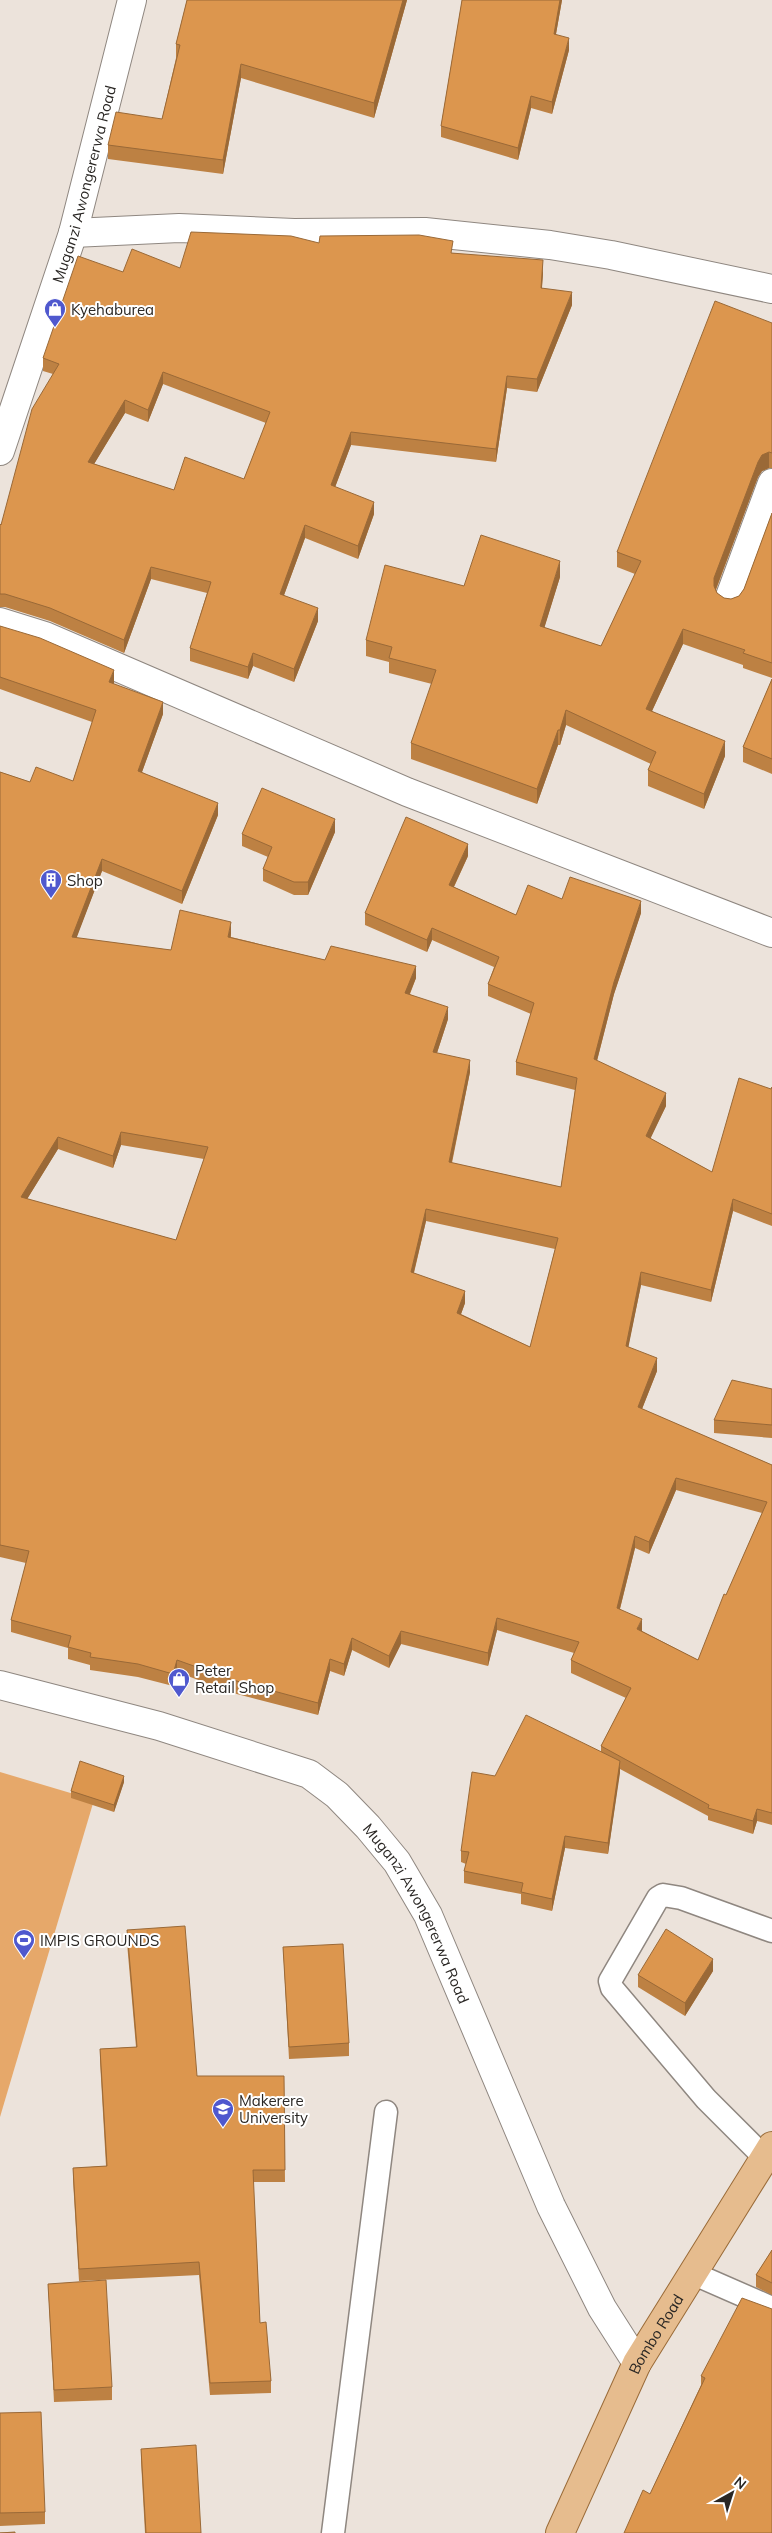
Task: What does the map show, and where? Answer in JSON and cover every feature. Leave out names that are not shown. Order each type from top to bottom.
[{"type":"main road","name":"Bombo Road","points":[[560,2533],[637,2362],[768,2152]]},
{"type":"street","name":"Muganzi Awongererwa Road","points":[[0,451],[73,233],[132,0]]},
{"type":"street","points":[[73,233],[179,228],[294,233],[425,232],[559,246],[772,289]]},
{"type":"street","points":[[729,599],[772,483]]},
{"type":"street","points":[[0,622],[45,636],[407,792],[772,933]]},
{"type":"street","name":"Muganzi Awongererwa Road","points":[[0,1684],[158,1726],[309,1774],[337,1796],[368,1827],[397,1862],[428,1914],[551,2206],[602,2308],[637,2362]]},
{"type":"lane","points":[[768,2152],[706,2099],[612,1988],[610,1981],[658,1898],[663,1895],[681,1898],[772,1931]]},
{"type":"lane","points":[[333,2533],[386,2112]]},
{"type":"lane","points":[[692,2273],[772,2308]]},
{"type":"shaded area","name":"IMPIS GROUNDS","points":[[0,1772],[94,1800],[0,2117]]},
{"type":"building","points":[[187,0],[403,0],[374,103],[241,64],[223,160],[108,145],[116,112],[162,119],[180,45],[176,44]]},
{"type":"building","points":[[462,0],[560,0],[554,34],[569,38],[552,102],[531,96],[518,148],[441,126]]},
{"type":"building","points":[[191,232],[291,236],[319,243],[320,236],[419,235],[453,241],[451,253],[543,260],[541,288],[572,292],[537,379],[507,376],[496,449],[351,432],[331,485],[374,502],[358,546],[305,525],[280,594],[318,608],[294,669],[253,653],[248,667],[190,648],[211,582],[151,567],[124,640],[50,608],[0,594],[0,524],[32,409],[59,364],[43,358],[78,256],[123,272],[132,249],[180,268]],"holes":[[[163,372],[270,412],[244,479],[185,457],[174,490],[88,462],[125,400],[148,410]]]},
{"type":"building","points":[[715,301],[772,323],[772,453],[769,452],[762,455],[758,462],[714,578],[714,586],[717,593],[724,598],[731,599],[739,596],[744,589],[772,513],[772,663],[743,653],[745,650],[683,629],[646,709],[725,741],[704,794],[648,770],[656,752],[566,710],[537,789],[411,743],[436,670],[389,658],[392,647],[366,640],[385,565],[464,586],[481,535],[560,561],[540,626],[601,646],[641,561],[617,552]]},
{"type":"building","points":[[0,626],[40,638],[114,670],[109,682],[163,702],[138,771],[218,803],[182,891],[102,859],[72,937],[171,950],[180,910],[231,922],[228,937],[325,960],[331,946],[416,966],[405,993],[448,1007],[433,1052],[470,1060],[449,1162],[561,1187],[577,1078],[516,1062],[534,1003],[488,984],[499,957],[432,928],[427,940],[365,913],[406,817],[468,844],[449,885],[516,915],[528,885],[562,899],[570,877],[641,901],[614,982],[594,1059],[666,1093],[646,1136],[712,1172],[739,1078],[771,1089],[772,1087],[772,1214],[733,1199],[711,1290],[641,1272],[626,1346],[657,1358],[638,1407],[772,1465],[772,1813],[757,1809],[753,1821],[708,1808],[709,1805],[601,1746],[631,1688],[571,1660],[579,1642],[497,1618],[488,1653],[401,1631],[389,1656],[352,1638],[344,1664],[330,1659],[318,1703],[233,1680],[177,1660],[173,1674],[138,1664],[90,1657],[91,1653],[68,1647],[71,1636],[11,1620],[29,1551],[0,1545],[0,772],[30,782],[36,767],[73,781],[96,710],[0,677]],"holes":[[[121,1132],[208,1147],[176,1240],[21,1197],[58,1137],[113,1156]],[[426,1209],[558,1238],[530,1347],[457,1313],[465,1291],[411,1272]],[[676,1478],[767,1502],[726,1595],[724,1594],[698,1660],[637,1629],[642,1619],[617,1608],[635,1536],[649,1542]]]},
{"type":"building","points":[[772,679],[772,759],[743,747]]},
{"type":"building","points":[[262,788],[335,819],[308,882],[294,882],[263,869],[272,847],[242,834]]},
{"type":"building","points":[[732,1380],[772,1389],[772,1425],[714,1420]]},
{"type":"building","points":[[526,1715],[620,1761],[608,1843],[565,1836],[552,1899],[521,1892],[523,1883],[464,1871],[469,1852],[461,1851],[472,1772],[495,1776]]},
{"type":"building","points":[[80,1761],[124,1776],[114,1805],[71,1791]]},
{"type":"building","points":[[185,1926],[197,2076],[284,2076],[285,2170],[253,2170],[260,2323],[266,2322],[271,2381],[210,2383],[199,2262],[79,2269],[73,2168],[107,2166],[100,2049],[137,2047],[127,1930]]},
{"type":"building","points":[[666,1929],[713,1959],[685,2003],[638,1975]]},
{"type":"building","points":[[343,1944],[349,2043],[289,2047],[283,1947]]},
{"type":"building","points":[[772,2250],[772,2283],[756,2275]]},
{"type":"building","points":[[106,2280],[112,2387],[54,2390],[48,2284]]},
{"type":"building","points":[[742,2298],[772,2309],[772,2533],[624,2533],[643,2490],[650,2494],[705,2378],[701,2376]]},
{"type":"building","points":[[41,2412],[45,2512],[0,2513],[0,2413]]},
{"type":"building","points":[[196,2445],[201,2533],[146,2533],[141,2449]]},
{"type":"place","name":"Kyehaburea","points":[[55,328]]},
{"type":"place","name":"Shop","points":[[51,899]]},
{"type":"place","name":"Peter Retail Shop","points":[[179,1698]]},
{"type":"place","name":"IMPIS GROUNDS","points":[[24,1959]]},
{"type":"place","name":"Makerere University","points":[[223,2128]]}]
